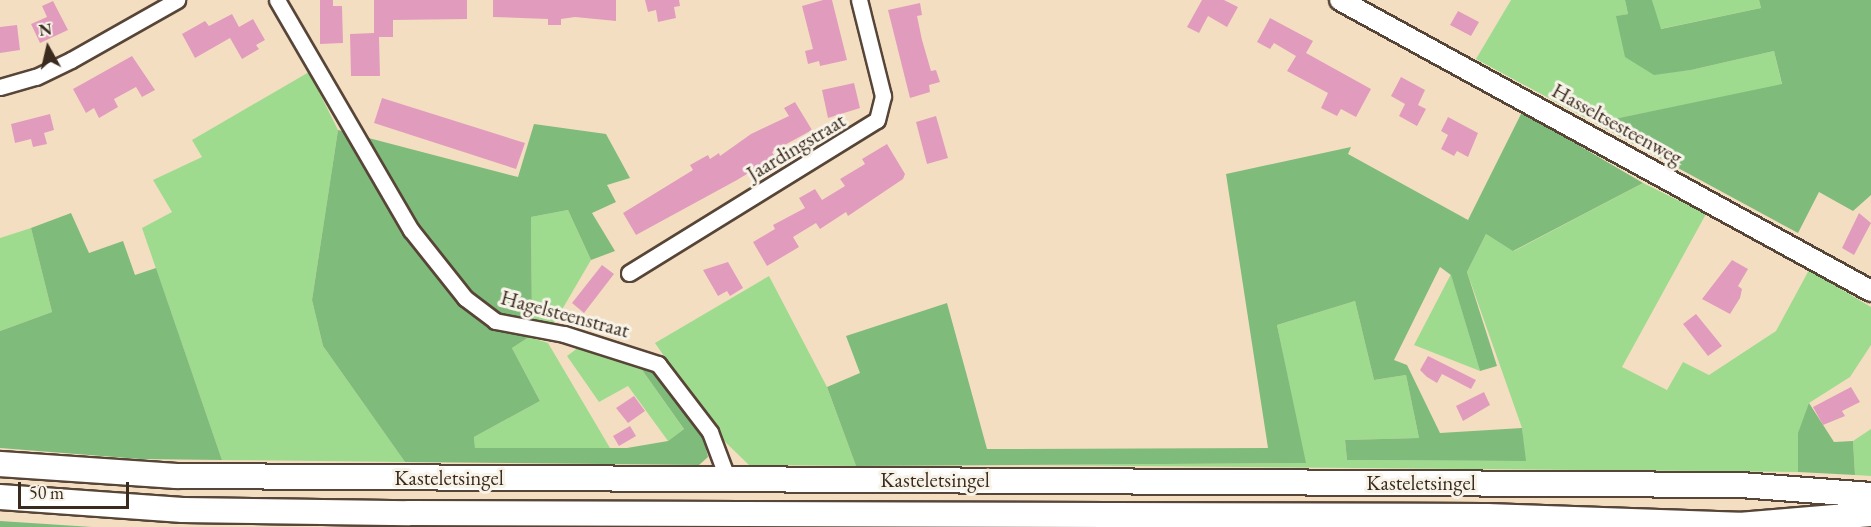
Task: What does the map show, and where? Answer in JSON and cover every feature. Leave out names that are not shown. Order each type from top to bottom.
[{"type":"main road","name":"Kasteletsingel","points":[[0,464],[176,476],[1741,485],[1871,495]]},
{"type":"main road","name":"Kasteletsingel","points":[[0,497],[183,510],[776,520],[1487,516],[1739,525],[1871,514]]},
{"type":"street","points":[[0,87],[36,77],[71,60],[177,0]]},
{"type":"street","name":"Hagelsteenstraat","points":[[277,0],[411,230],[465,298],[495,321],[564,334],[658,364],[710,432],[728,480]]},
{"type":"street","name":"Jaardingstraat","points":[[629,273],[877,120],[883,96],[859,0]]},
{"type":"street","name":"Hasseltsesteenweg","points":[[1340,0],[1871,291]]},
{"type":"green space","points":[[1511,0],[1625,0],[1628,14],[1617,16],[1654,74],[1691,70],[1774,51],[1782,85],[1595,123],[1476,59]]},
{"type":"green space","points":[[1625,0],[1652,0],[1661,29],[1761,8],[1759,0],[1871,0],[1871,195],[1853,211],[1819,192],[1798,233],[1595,123],[1782,84],[1774,51],[1691,70],[1654,75],[1625,57],[1616,16],[1628,14]]},
{"type":"green space","points":[[1652,0],[1759,0],[1761,8],[1660,29]]},
{"type":"green space","points":[[309,72],[338,130],[312,300],[323,346],[405,462],[222,460],[142,228],[172,212],[153,180],[202,157],[192,140]]},
{"type":"green space","points":[[1522,112],[1643,183],[1513,251],[1486,234],[1467,272],[1497,366],[1480,371],[1451,275],[1440,267],[1394,360],[1407,365],[1440,433],[1522,428],[1526,461],[1347,460],[1345,440],[1419,438],[1406,375],[1374,380],[1355,301],[1277,325],[1306,463],[856,466],[827,387],[860,373],[846,336],[947,303],[987,449],[1268,448],[1226,174],[1351,147],[1348,154],[1468,220]]},
{"type":"green space","points":[[534,124],[606,134],[630,178],[607,185],[616,202],[592,213],[615,251],[591,260],[568,210],[531,217],[532,324],[529,337],[512,348],[540,401],[474,437],[475,448],[627,448],[668,441],[684,429],[635,360],[551,337],[553,325],[640,349],[703,436],[708,457],[699,465],[405,462],[323,346],[312,300],[338,130],[518,177]]},
{"type":"green space","points":[[1643,183],[1706,214],[1622,367],[1667,390],[1683,362],[1709,375],[1776,331],[1809,270],[1871,307],[1871,345],[1850,377],[1809,403],[1798,472],[1023,465],[1305,463],[1277,325],[1355,301],[1374,380],[1406,375],[1419,438],[1345,440],[1347,460],[1525,461],[1522,428],[1467,272],[1486,234],[1514,251]]},
{"type":"green space","points":[[568,210],[591,260],[553,325],[532,324],[531,217]]},
{"type":"green space","points":[[71,213],[89,253],[123,241],[135,275],[156,268],[222,460],[140,459],[0,448],[0,331],[52,312],[31,228]]},
{"type":"green space","points":[[31,228],[52,312],[0,331],[0,238]]},
{"type":"green space","points":[[1451,274],[1480,371],[1414,345]]},
{"type":"green space","points":[[769,276],[827,387],[856,466],[749,465],[720,437],[655,343]]},
{"type":"green space","points":[[529,337],[548,343],[610,448],[475,448],[474,437],[540,401],[512,348]]},
{"type":"green space","points":[[579,347],[635,360],[684,429],[668,441],[628,386],[599,402],[567,356]]},
{"type":"green space","points":[[1809,403],[1834,442],[1853,441],[1855,475],[1798,472],[1798,433]]},
{"type":"green space","points":[[1871,429],[1871,476],[1855,475],[1853,441]]},
{"type":"green space","points":[[0,521],[92,527],[0,527]]},
{"type":"building","points":[[320,0],[333,0],[333,6],[342,6],[343,43],[320,44]]},
{"type":"building","points":[[374,0],[467,0],[467,19],[393,20],[393,37],[379,37],[380,76],[351,76],[350,34],[374,33]]},
{"type":"building","points":[[493,0],[616,0],[616,21],[575,17],[561,19],[561,25],[548,25],[548,19],[493,17]]},
{"type":"building","points":[[645,0],[679,0],[680,6],[674,7],[676,18],[658,22],[656,10],[648,12]]},
{"type":"building","points":[[832,0],[847,60],[820,66],[819,61],[808,64],[805,51],[813,49],[802,6]]},
{"type":"building","points":[[1202,0],[1224,0],[1238,7],[1227,27],[1208,16],[1199,33],[1187,27]]},
{"type":"building","points":[[53,1],[68,30],[40,43],[31,24],[47,17],[42,6]]},
{"type":"building","points":[[920,3],[922,15],[917,16],[922,40],[931,71],[936,70],[940,82],[929,85],[930,92],[910,98],[888,10]]},
{"type":"building","points":[[1458,11],[1479,22],[1471,36],[1450,25]]},
{"type":"building","points":[[232,14],[239,27],[253,19],[265,40],[256,45],[259,49],[242,59],[230,38],[195,58],[182,34],[205,21],[209,26]]},
{"type":"building","points":[[1270,18],[1313,41],[1306,53],[1371,89],[1356,117],[1341,109],[1337,116],[1321,108],[1328,93],[1287,71],[1296,56],[1274,43],[1270,49],[1257,42]]},
{"type":"building","points":[[17,25],[20,50],[0,53],[0,27]]},
{"type":"building","points":[[132,56],[155,90],[142,97],[136,87],[114,99],[118,107],[99,118],[94,108],[86,113],[73,89]]},
{"type":"building","points":[[1401,77],[1425,90],[1418,105],[1426,109],[1417,126],[1399,116],[1405,104],[1391,96]]},
{"type":"building","points":[[854,83],[860,108],[828,118],[822,90]]},
{"type":"building","points":[[382,98],[525,143],[516,169],[374,123]]},
{"type":"building","points":[[795,102],[812,130],[772,152],[775,157],[737,180],[636,235],[623,213],[693,170],[690,165],[708,155],[710,159],[719,153],[720,156],[751,134],[789,116],[784,108]]},
{"type":"building","points":[[50,114],[54,130],[44,133],[47,144],[33,147],[31,139],[15,143],[11,124]]},
{"type":"building","points":[[936,116],[948,158],[927,164],[916,122]]},
{"type":"building","points":[[1448,117],[1478,133],[1468,157],[1457,151],[1454,156],[1441,149],[1448,135],[1441,131]]},
{"type":"building","points":[[887,144],[905,174],[903,179],[848,216],[846,212],[820,229],[816,223],[793,237],[799,247],[767,266],[753,242],[775,229],[773,225],[805,208],[799,198],[815,189],[822,200],[845,186],[840,179],[865,164],[862,159]]},
{"type":"building","points":[[1859,213],[1871,223],[1854,255],[1842,248]]},
{"type":"building","points":[[1732,260],[1748,269],[1738,286],[1742,289],[1740,298],[1730,314],[1702,299]]},
{"type":"building","points":[[728,262],[743,288],[730,296],[727,291],[718,296],[703,270]]},
{"type":"building","points":[[602,265],[614,274],[584,313],[572,303]]},
{"type":"building","points":[[1696,314],[1722,346],[1708,356],[1683,324]]},
{"type":"building","points":[[1428,356],[1476,380],[1471,389],[1442,374],[1437,383],[1427,377],[1420,370]]},
{"type":"building","points":[[1851,387],[1860,402],[1842,411],[1845,416],[1823,425],[1813,407]]},
{"type":"building","points":[[1484,392],[1490,405],[1463,421],[1456,406]]},
{"type":"building","points":[[634,396],[645,411],[628,423],[616,408]]},
{"type":"building","points":[[630,426],[636,436],[619,446],[613,436]]}]
